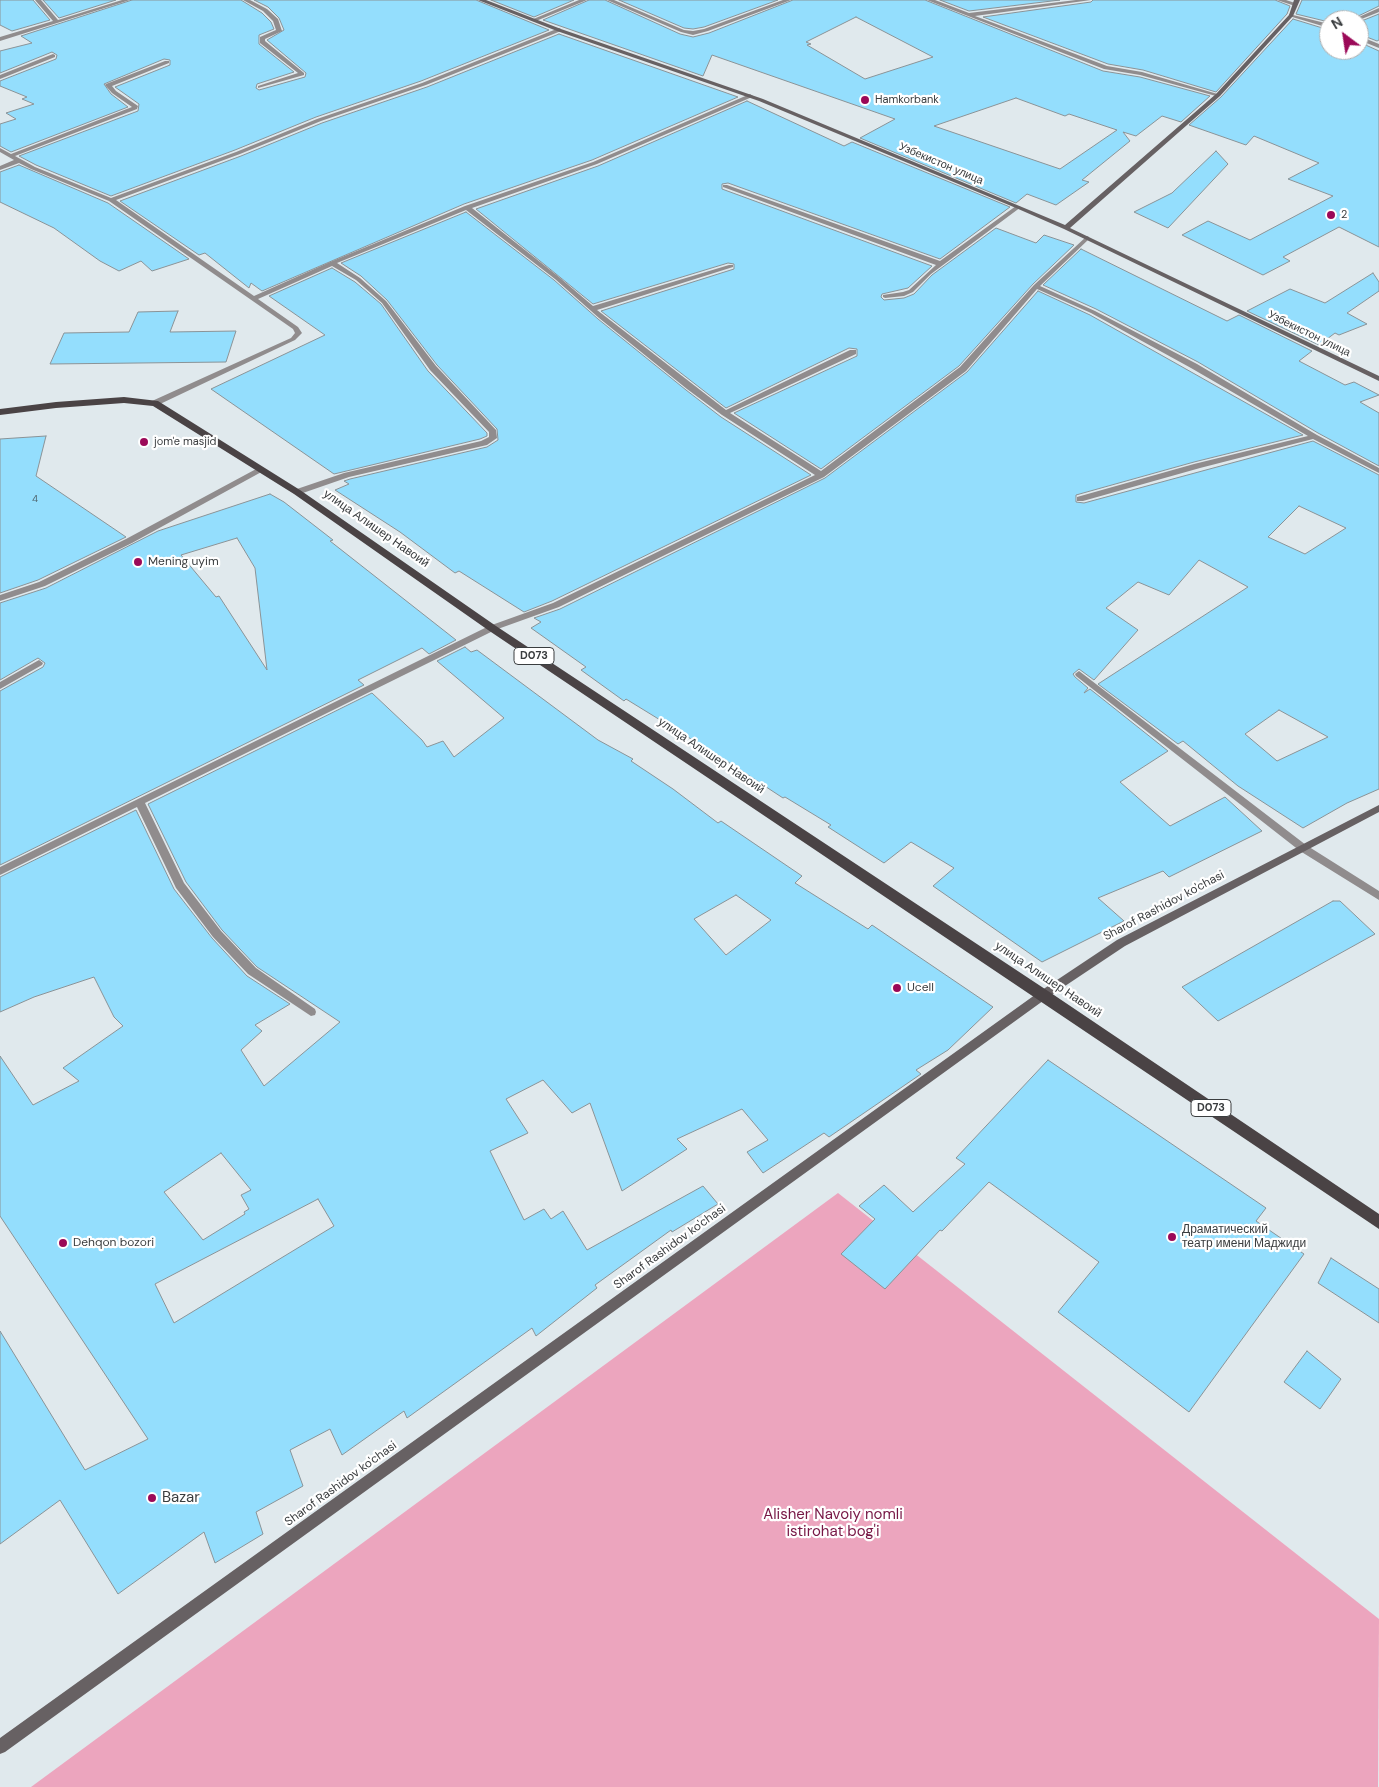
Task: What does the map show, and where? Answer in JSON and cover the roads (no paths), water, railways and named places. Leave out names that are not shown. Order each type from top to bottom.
[{"type":"main road","name":"улица Алишер Навоий","points":[[0,412],[56,405],[124,400],[155,403],[297,492],[492,628],[1043,995],[1379,1222]]},
{"type":"street","points":[[38,0],[56,21]]},
{"type":"street","points":[[0,39],[128,0]]},
{"type":"street","points":[[246,0],[265,10],[276,20],[279,31],[262,38],[262,42],[302,74],[260,87]]},
{"type":"street","name":"Узбекистон улица","points":[[481,0],[560,30],[750,96],[1018,207],[1087,238],[1379,379]]},
{"type":"street","points":[[534,20],[584,0]]},
{"type":"street","points":[[610,0],[683,31],[693,33],[788,0]]},
{"type":"street","points":[[930,0],[1106,68],[1140,73],[1218,95]]},
{"type":"street","points":[[967,15],[1088,0]]},
{"type":"street","points":[[1066,228],[1218,95],[1291,15],[1296,2],[1280,0]]},
{"type":"street","points":[[1291,15],[1319,23]]},
{"type":"street","points":[[111,200],[238,153],[319,120],[424,84],[560,30]]},
{"type":"street","points":[[0,77],[53,56]]},
{"type":"street","points":[[10,156],[135,108],[108,85],[167,62]]},
{"type":"street","points":[[253,299],[332,263],[468,207],[595,164],[750,96]]},
{"type":"street","points":[[0,150],[18,160],[111,200],[296,328],[299,333],[293,339],[155,403]]},
{"type":"street","points":[[0,168],[18,160]]},
{"type":"street","points":[[725,186],[941,264]]},
{"type":"street","points":[[468,207],[557,278],[592,309],[725,413],[821,476]]},
{"type":"street","points":[[885,296],[912,291],[941,264],[1018,207]]},
{"type":"street","points":[[0,871],[492,628],[556,605],[821,476],[963,369],[1036,286],[1087,238]]},
{"type":"street","points":[[297,492],[347,475],[484,443],[494,438],[493,432],[433,368],[384,302],[358,279],[332,263]]},
{"type":"street","points":[[592,309],[731,266]]},
{"type":"street","points":[[1036,286],[1093,312],[1194,366],[1314,437],[1379,471]]},
{"type":"street","points":[[725,413],[853,352]]},
{"type":"street","points":[[1080,500],[1197,466],[1314,437]]},
{"type":"street","points":[[0,598],[51,580],[129,541],[261,470]]},
{"type":"street","points":[[0,686],[40,662]]},
{"type":"street","points":[[1079,674],[1303,848],[1379,896]]},
{"type":"street","points":[[140,803],[180,885],[217,934],[252,971],[311,1012]]},
{"type":"street","name":"Sharof Rashidov ko'chasi","points":[[0,1746],[1043,995],[1121,943],[1379,808]]},
{"type":"place","name":"Hamkorbank","points":[[865,100]]},
{"type":"place","name":"2","points":[[1331,215]]},
{"type":"place","name":"jom'e masjid","points":[[144,442]]},
{"type":"place","name":"Mening uyim","points":[[138,562]]},
{"type":"place","name":"Ucell","points":[[897,988]]},
{"type":"place","name":"Драматический театр имени Маджиди","points":[[1172,1237]]},
{"type":"place","name":"Dehqon bozori","points":[[63,1243]]},
{"type":"place","name":"Bazar","points":[[152,1498]]},
{"type":"park label","name":"Alisher Navoiy nomli istirohat bog'i","points":[[833,1524]]}]
